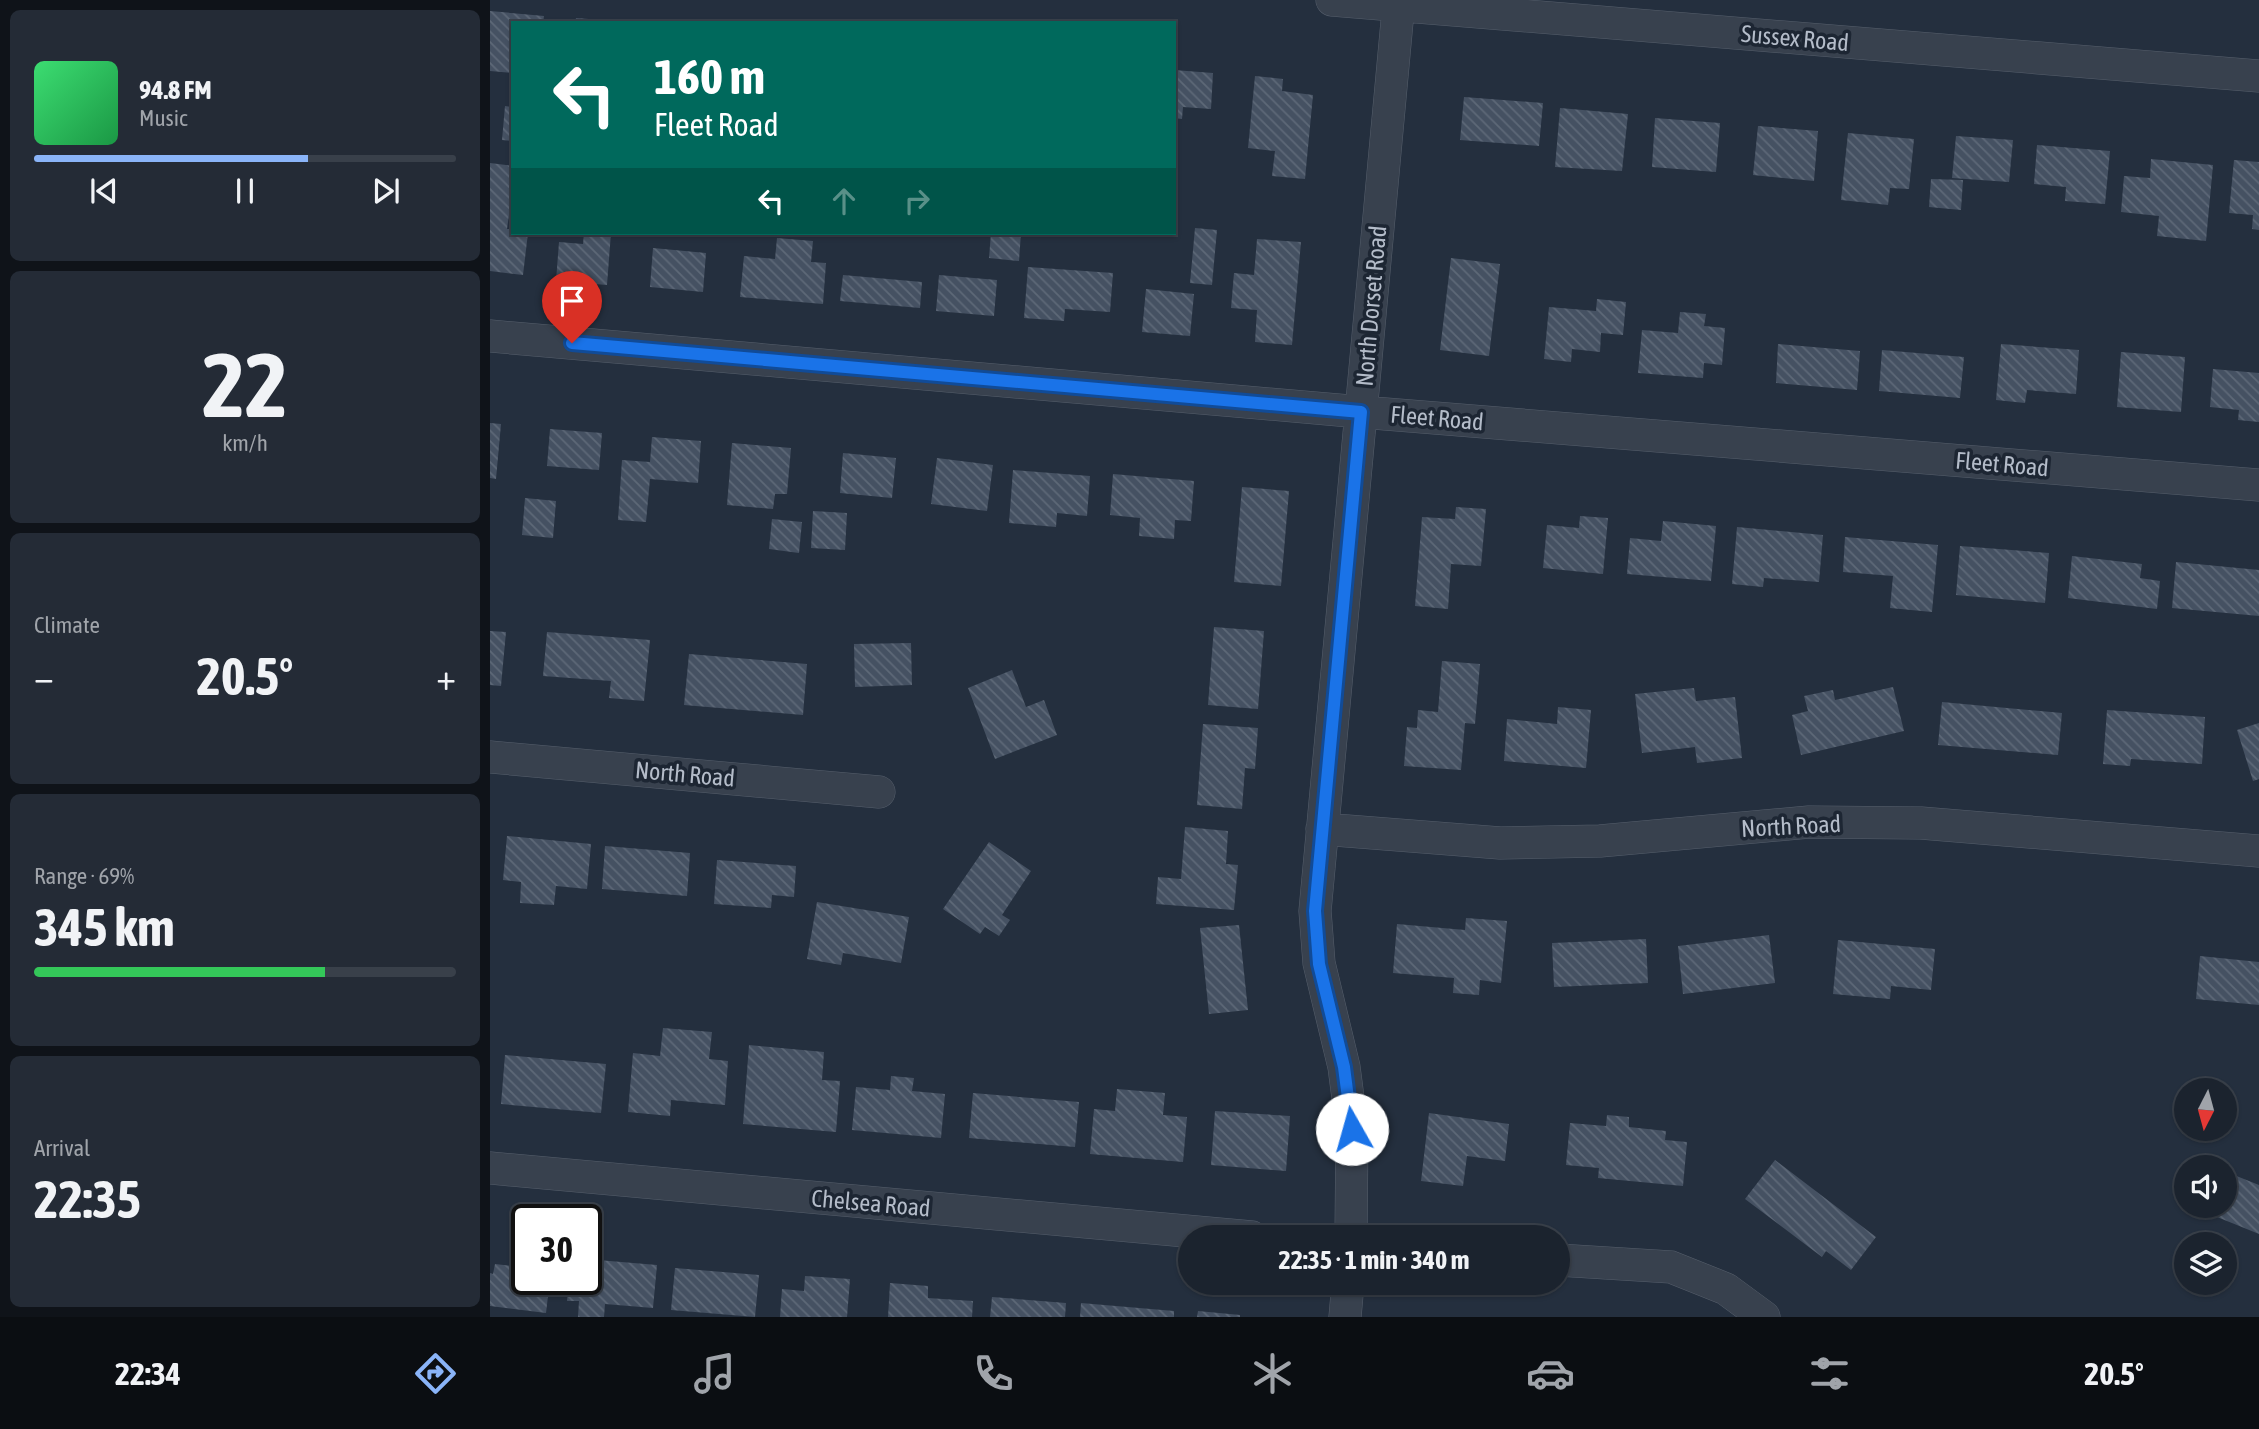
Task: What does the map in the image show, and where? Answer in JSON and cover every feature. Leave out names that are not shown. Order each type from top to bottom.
[{"type":"street","name":"Sussex Road","points":[[1332,0],[1398,3],[2259,76]]},
{"type":"street","name":"North Dorset Road","points":[[1351,1225],[1352,1129],[1344,1067],[1319,964],[1315,911],[1398,3]]},
{"type":"street","name":"Fleet Road","points":[[490,336],[1361,412],[2259,485]]},
{"type":"street","name":"North Road","points":[[490,757],[879,792]]},
{"type":"street","name":"North Road","points":[[1322,829],[1500,843],[1600,841],[1808,822],[1921,823],[2259,851]]},
{"type":"street","name":"Chelsea Road","points":[[490,1168],[1178,1230]]},
{"type":"street","points":[[1570,1261],[1671,1267],[1726,1289],[1763,1317]]},
{"type":"street","points":[[1345,1317],[1347,1295]]},
{"type":"building","points":[[490,11],[544,16],[543,21],[511,21],[511,73],[490,71]]},
{"type":"building","points":[[576,18],[614,21],[575,21]]},
{"type":"building","points":[[1176,70],[1213,73],[1211,109],[1183,107],[1182,119],[1176,118]]},
{"type":"building","points":[[1255,76],[1283,79],[1282,91],[1313,95],[1305,179],[1272,176],[1275,151],[1248,148]]},
{"type":"building","points":[[1464,97],[1543,103],[1539,146],[1460,140]]},
{"type":"building","points":[[505,106],[511,107],[511,141],[502,140]]},
{"type":"building","points":[[1560,108],[1628,114],[1622,171],[1555,167]]},
{"type":"building","points":[[1655,118],[1720,123],[1716,172],[1652,167]]},
{"type":"building","points":[[1758,126],[1818,131],[1814,181],[1753,175]]},
{"type":"building","points":[[1848,133],[1914,139],[1909,189],[1890,188],[1888,205],[1841,200]]},
{"type":"building","points":[[1956,136],[2013,140],[2009,182],[1952,178]]},
{"type":"building","points":[[2037,145],[2110,151],[2105,204],[2065,201],[2066,187],[2034,184]]},
{"type":"building","points":[[2151,159],[2213,165],[2206,241],[2157,236],[2159,216],[2121,212],[2124,176],[2150,178]]},
{"type":"building","points":[[2234,160],[2259,162],[2259,230],[2252,229],[2253,215],[2229,213]]},
{"type":"building","points":[[490,163],[511,166],[511,201],[507,229],[511,230],[511,235],[528,235],[523,275],[490,271]]},
{"type":"building","points":[[1931,179],[1963,180],[1961,210],[1929,207]]},
{"type":"building","points":[[1195,228],[1217,230],[1212,285],[1190,283]]},
{"type":"building","points":[[584,235],[611,235],[607,285],[556,281],[559,242],[583,244]]},
{"type":"building","points":[[991,235],[1021,235],[1019,261],[989,258]]},
{"type":"building","points":[[777,238],[813,241],[811,262],[826,263],[823,304],[740,297],[744,256],[775,259]]},
{"type":"building","points":[[1257,239],[1301,242],[1292,345],[1255,342],[1257,310],[1231,308],[1234,273],[1254,275]]},
{"type":"building","points":[[653,248],[706,253],[703,292],[650,287]]},
{"type":"building","points":[[1451,258],[1500,264],[1489,356],[1440,350]]},
{"type":"building","points":[[1028,267],[1113,273],[1110,312],[1065,309],[1064,321],[1024,318]]},
{"type":"building","points":[[843,275],[922,282],[920,308],[840,301]]},
{"type":"building","points":[[939,275],[997,280],[994,316],[936,311]]},
{"type":"building","points":[[1146,289],[1194,294],[1190,336],[1142,332]]},
{"type":"building","points":[[1597,299],[1626,302],[1623,335],[1601,333],[1600,352],[1572,349],[1571,362],[1544,359],[1549,307],[1596,311]]},
{"type":"building","points":[[1680,312],[1706,314],[1704,326],[1725,328],[1722,365],[1704,363],[1703,378],[1638,373],[1642,330],[1678,333]]},
{"type":"building","points":[[1778,344],[1860,351],[1857,390],[1776,383]]},
{"type":"building","points":[[2001,344],[2079,350],[2076,394],[2027,390],[2025,403],[1996,400]]},
{"type":"building","points":[[1882,350],[1964,357],[1960,398],[1879,391]]},
{"type":"building","points":[[2121,352],[2185,357],[2181,412],[2117,407]]},
{"type":"building","points":[[2213,369],[2259,373],[2259,422],[2238,420],[2239,410],[2210,407]]},
{"type":"building","points":[[490,423],[501,424],[496,479],[490,478]]},
{"type":"building","points":[[550,429],[602,433],[599,470],[547,466]]},
{"type":"building","points":[[652,437],[701,441],[698,483],[650,479],[646,522],[618,520],[622,460],[650,462]]},
{"type":"building","points":[[732,443],[791,448],[787,494],[775,494],[773,509],[727,505]]},
{"type":"building","points":[[843,453],[896,458],[892,498],[840,493]]},
{"type":"building","points":[[937,458],[993,465],[987,511],[931,504]]},
{"type":"building","points":[[1013,470],[1090,476],[1087,516],[1057,513],[1056,527],[1009,523]]},
{"type":"building","points":[[1113,474],[1194,481],[1191,521],[1175,520],[1174,539],[1139,536],[1140,518],[1110,515]]},
{"type":"building","points":[[1242,487],[1289,491],[1281,586],[1234,582]]},
{"type":"building","points":[[525,498],[556,501],[553,538],[522,535]]},
{"type":"building","points":[[1456,507],[1486,509],[1481,566],[1451,564],[1448,609],[1415,606],[1422,517],[1455,519]]},
{"type":"building","points":[[813,511],[847,513],[845,550],[811,548]]},
{"type":"building","points":[[1580,516],[1608,518],[1603,574],[1543,568],[1547,525],[1579,528]]},
{"type":"building","points":[[772,519],[802,522],[799,553],[769,549]]},
{"type":"building","points":[[1663,521],[1716,526],[1711,581],[1627,574],[1630,538],[1661,541]]},
{"type":"building","points":[[1737,527],[1823,535],[1819,582],[1764,578],[1763,587],[1732,584]]},
{"type":"building","points":[[1845,537],[1938,545],[1932,612],[1890,608],[1893,576],[1843,572]]},
{"type":"building","points":[[1960,546],[2049,553],[2045,603],[1956,595]]},
{"type":"building","points":[[2072,556],[2142,564],[2140,578],[2160,581],[2157,609],[2068,598]]},
{"type":"building","points":[[2176,562],[2259,570],[2259,616],[2172,608]]},
{"type":"building","points":[[1214,627],[1264,631],[1258,709],[1208,705]]},
{"type":"building","points":[[490,631],[506,632],[501,686],[490,685]]},
{"type":"building","points":[[547,632],[650,640],[644,701],[609,698],[611,681],[543,676]]},
{"type":"building","points":[[911,643],[912,685],[855,687],[854,644]]},
{"type":"building","points":[[689,654],[807,664],[803,715],[684,705]]},
{"type":"building","points":[[1442,661],[1480,664],[1475,724],[1465,723],[1461,770],[1404,766],[1407,727],[1417,728],[1418,710],[1438,712]]},
{"type":"building","points":[[1012,670],[1026,707],[1044,700],[1057,735],[995,759],[968,688]]},
{"type":"building","points":[[1893,687],[1904,731],[1801,755],[1792,715],[1808,711],[1804,696],[1833,690],[1835,700]]},
{"type":"building","points":[[1694,688],[1696,701],[1735,697],[1742,758],[1697,763],[1695,747],[1642,753],[1635,694]]},
{"type":"building","points":[[1942,702],[2062,713],[2058,755],[1938,745]]},
{"type":"building","points":[[1558,707],[1591,710],[1586,768],[1504,761],[1507,719],[1557,724]]},
{"type":"building","points":[[2107,710],[2205,717],[2202,764],[2131,759],[2130,766],[2103,764]]},
{"type":"building","points":[[2259,723],[2259,779],[2253,781],[2237,730]]},
{"type":"building","points":[[1203,724],[1258,728],[1255,769],[1245,768],[1242,809],[1197,805]]},
{"type":"building","points":[[1185,827],[1228,831],[1226,864],[1238,865],[1234,910],[1156,904],[1158,877],[1181,879]]},
{"type":"building","points":[[507,836],[591,844],[587,889],[556,886],[554,905],[520,903],[521,882],[503,880]]},
{"type":"building","points":[[989,842],[1031,871],[1002,915],[1010,920],[999,936],[985,927],[980,934],[943,909]]},
{"type":"building","points":[[605,846],[690,853],[687,896],[602,889]]},
{"type":"building","points":[[717,860],[796,866],[794,897],[772,895],[771,908],[714,904]]},
{"type":"building","points":[[817,902],[909,917],[901,963],[843,953],[841,965],[807,959]]},
{"type":"building","points":[[1466,918],[1507,921],[1501,983],[1480,980],[1479,995],[1453,993],[1454,978],[1393,973],[1397,924],[1465,930]]},
{"type":"building","points":[[1239,925],[1248,1010],[1209,1014],[1200,928]]},
{"type":"building","points":[[1769,935],[1775,983],[1683,994],[1678,946]]},
{"type":"building","points":[[1646,939],[1648,983],[1554,987],[1552,943]]},
{"type":"building","points":[[1838,940],[1935,949],[1931,990],[1891,986],[1890,999],[1833,994]]},
{"type":"building","points":[[2200,956],[2259,962],[2259,1005],[2196,999]]},
{"type":"building","points":[[663,1028],[712,1032],[709,1059],[728,1061],[725,1105],[671,1100],[670,1116],[628,1112],[633,1053],[660,1056]]},
{"type":"building","points":[[749,1045],[824,1052],[822,1080],[840,1081],[836,1132],[743,1124]]},
{"type":"building","points":[[505,1055],[606,1064],[601,1113],[501,1104]]},
{"type":"building","points":[[891,1076],[914,1078],[912,1091],[945,1094],[941,1138],[852,1130],[856,1087],[890,1090]]},
{"type":"building","points":[[1117,1089],[1165,1093],[1163,1115],[1187,1117],[1183,1162],[1090,1154],[1094,1109],[1115,1111]]},
{"type":"building","points":[[973,1093],[1079,1102],[1075,1147],[969,1138]]},
{"type":"building","points":[[1215,1111],[1290,1116],[1286,1171],[1211,1165]]},
{"type":"building","points":[[1429,1113],[1509,1124],[1505,1161],[1467,1156],[1463,1186],[1421,1181]]},
{"type":"building","points":[[1607,1115],[1629,1117],[1629,1127],[1666,1131],[1665,1140],[1687,1142],[1683,1186],[1598,1178],[1599,1168],[1566,1165],[1570,1123],[1606,1126]]},
{"type":"building","points":[[1775,1160],[1876,1237],[1851,1270],[1826,1251],[1822,1257],[1745,1199]]},
{"type":"building","points":[[2237,1176],[2259,1185],[2259,1234],[2220,1218],[2237,1218]]},
{"type":"building","points":[[602,1260],[657,1265],[653,1308],[605,1304],[604,1317],[578,1317],[579,1301],[567,1301],[568,1295],[602,1295]]},
{"type":"building","points":[[495,1264],[511,1266],[511,1295],[548,1295],[546,1313],[490,1306],[490,1273],[493,1274]]},
{"type":"building","points":[[675,1268],[759,1275],[755,1317],[671,1310]]},
{"type":"building","points":[[805,1276],[850,1279],[847,1317],[780,1317],[782,1289],[804,1291]]},
{"type":"building","points":[[890,1283],[928,1286],[928,1298],[973,1301],[972,1317],[888,1317]]},
{"type":"building","points":[[992,1297],[1066,1303],[1065,1317],[990,1317]]},
{"type":"building","points":[[1081,1303],[1174,1311],[1174,1317],[1080,1317]]},
{"type":"building","points":[[1198,1311],[1240,1315],[1240,1317],[1197,1317]]},
{"type":"route","points":[[572,343],[1361,412],[1315,911],[1319,964],[1344,1067],[1352,1129]]}]
